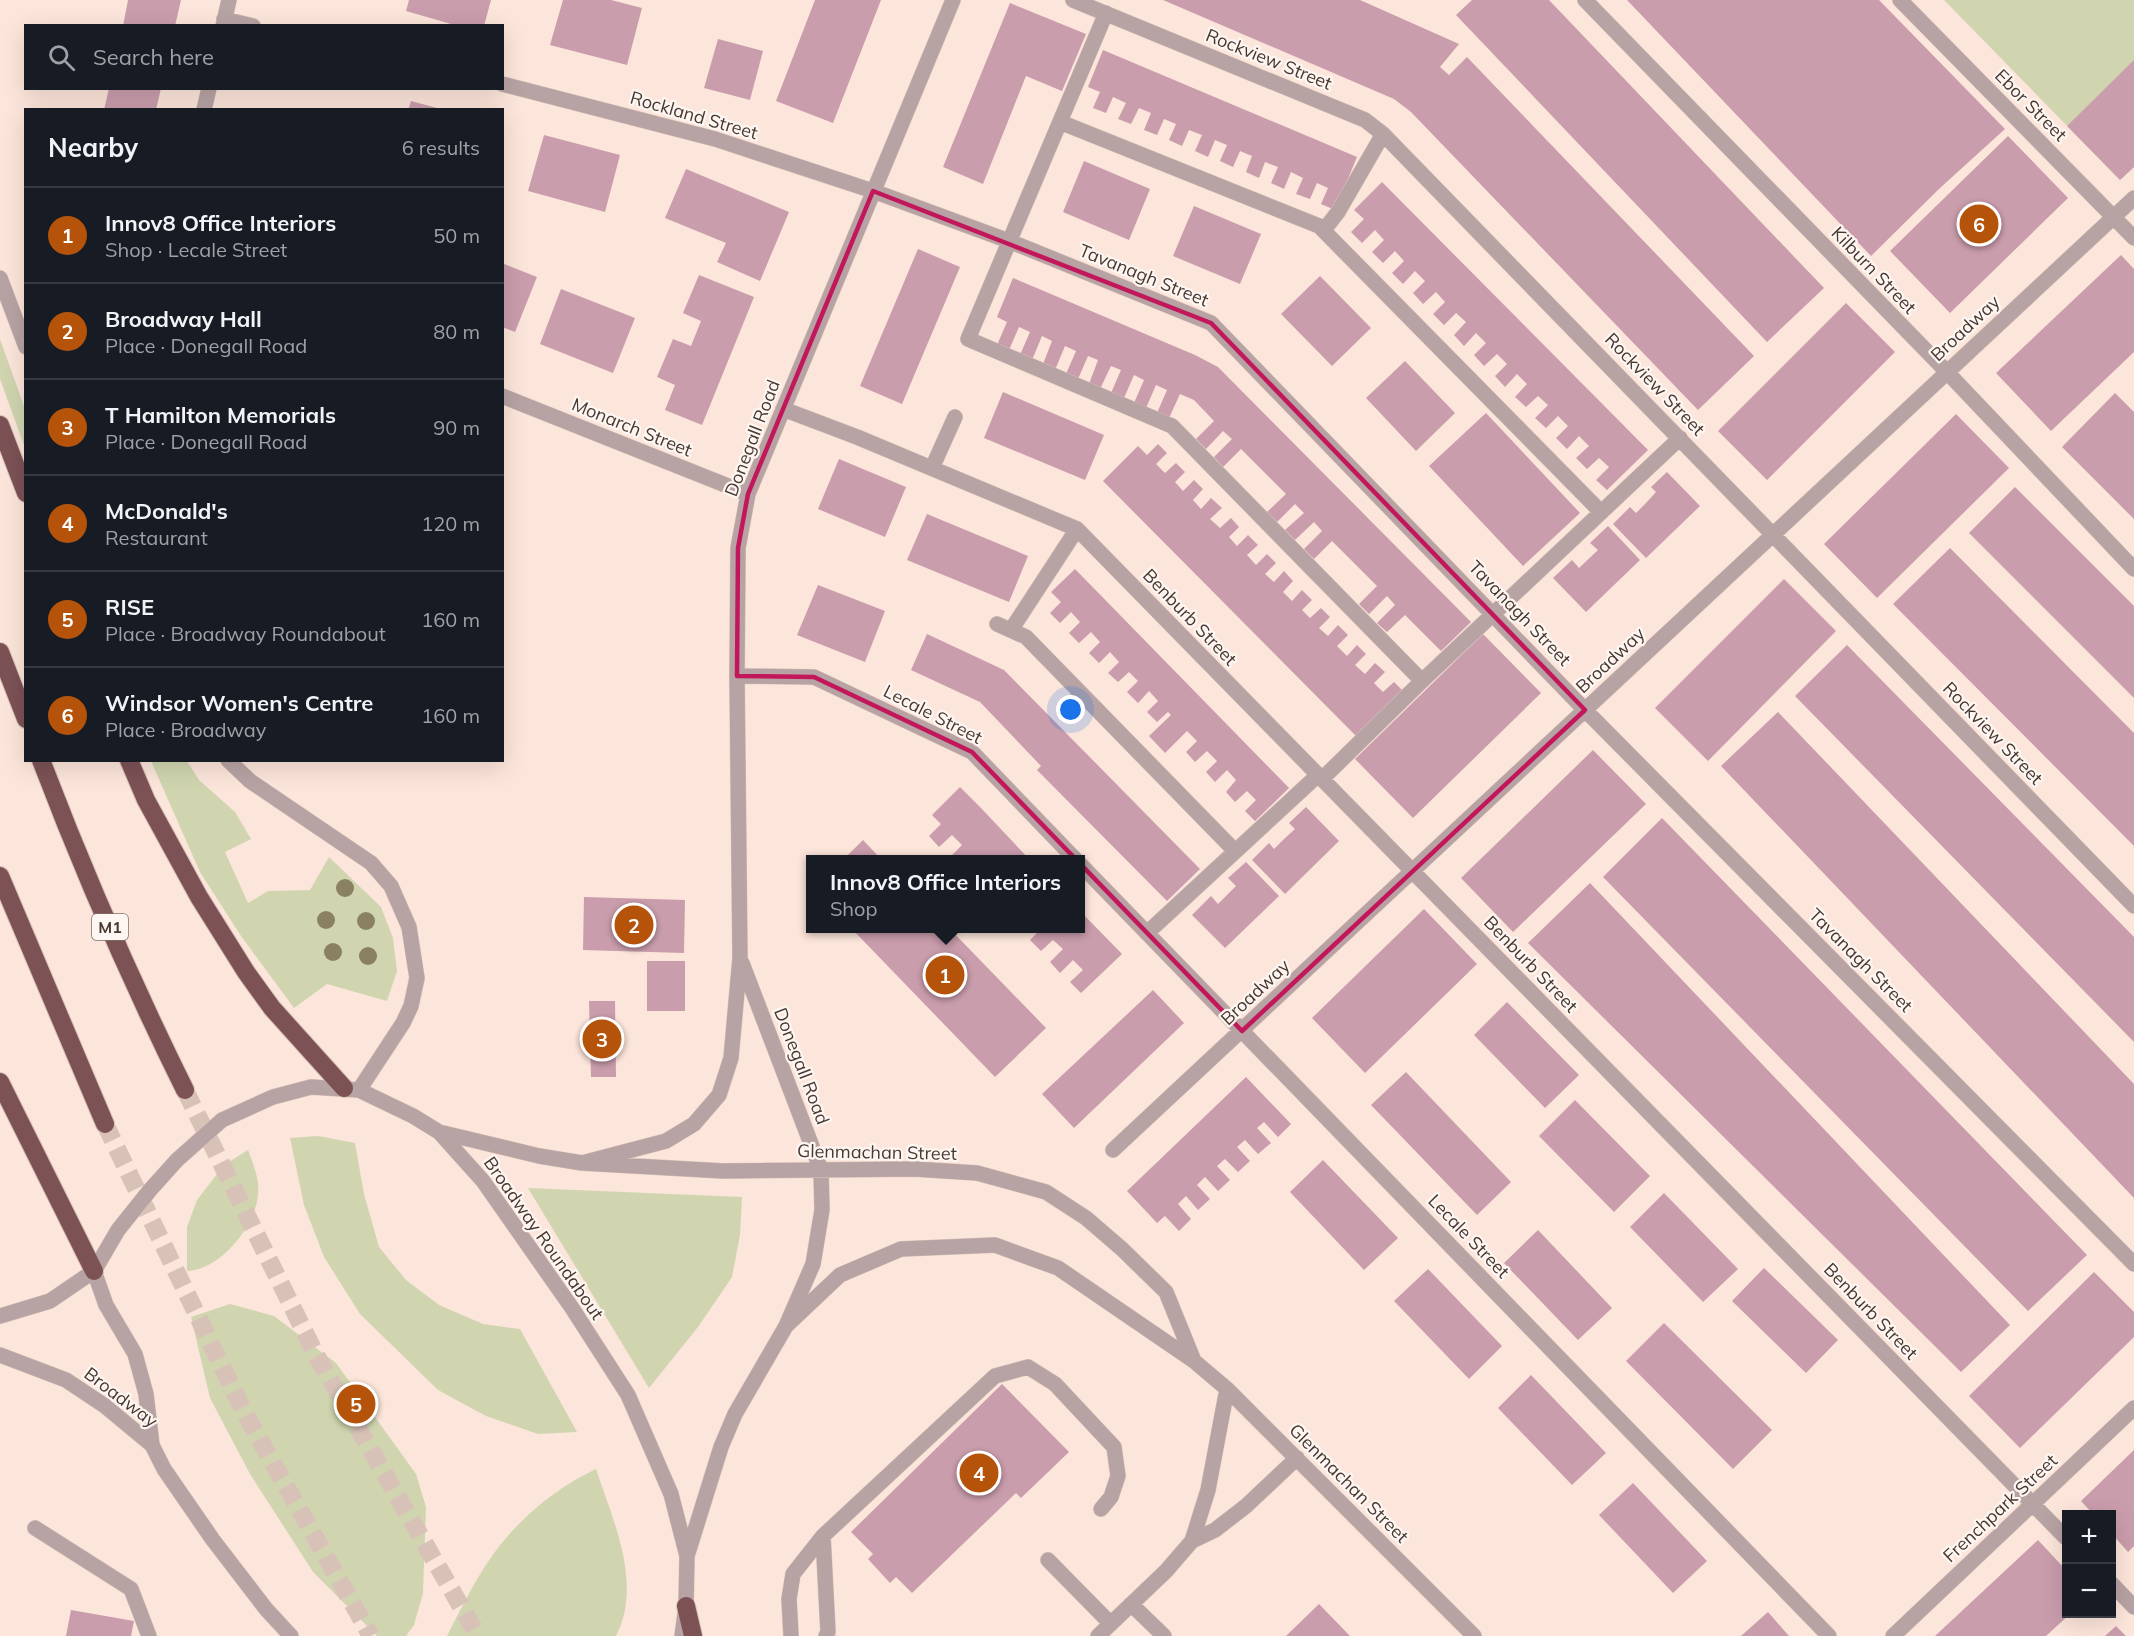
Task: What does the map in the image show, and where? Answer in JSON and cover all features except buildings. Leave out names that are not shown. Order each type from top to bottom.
[{"type":"highway","points":[[0,425],[24,488]]},
{"type":"highway","points":[[0,652],[24,714]]},
{"type":"highway","name":"M1","points":[[42,762],[142,1001],[186,1090]]},
{"type":"highway","points":[[130,762],[146,800],[199,897],[246,972],[272,1008],[351,1089]]},
{"type":"highway","points":[[0,876],[105,1124]]},
{"type":"highway","points":[[0,1082],[94,1271]]},
{"type":"highway","points":[[686,1606],[693,1636]]},
{"type":"street","points":[[229,0],[224,22],[239,24]]},
{"type":"street","name":"Donegall Road","points":[[582,1163],[666,1141],[694,1124],[719,1095],[730,1058],[740,958],[738,548],[748,494],[953,0]]},
{"type":"street","name":"Rockview Street","points":[[1073,0],[1365,120],[1383,134],[2134,906]]},
{"type":"street","name":"Kilburn Street","points":[[1585,0],[1946,371],[2134,569]]},
{"type":"street","name":"Ebor Street","points":[[1900,0],[2134,238]]},
{"type":"street","points":[[1106,13],[968,339],[1172,426],[1422,681]]},
{"type":"street","name":"Rockland Street","points":[[504,85],[715,138],[873,191]]},
{"type":"street","points":[[204,108],[209,90]]},
{"type":"street","points":[[1060,122],[1319,226],[1601,512]]},
{"type":"street","points":[[1324,230],[1338,212],[1383,134]]},
{"type":"street","name":"Tavanagh Street","points":[[873,191],[1009,241],[1211,323],[1585,710],[2134,1264]]},
{"type":"street","name":"Broadway","points":[[1113,1150],[2134,198]]},
{"type":"street","points":[[0,278],[24,342]]},
{"type":"street","name":"Monarch Street","points":[[504,397],[748,494]]},
{"type":"street","name":"Benburb Street","points":[[783,409],[857,437],[1077,530],[2062,1533]]},
{"type":"street","points":[[932,468],[955,417]]},
{"type":"street","points":[[1147,933],[1235,851],[1320,777],[1680,438]]},
{"type":"street","points":[[1077,530],[1004,627],[1026,637],[1235,851]]},
{"type":"street","name":"Lecale Street","points":[[737,676],[814,677],[972,752],[1071,855]]},
{"type":"street","points":[[230,762],[250,781],[371,863],[391,886],[409,927],[417,978],[411,1006],[403,1023],[351,1089]]},
{"type":"street","name":"Lecale Street","points":[[1085,869],[1829,1636]]},
{"type":"street","name":"Donegall Road","points":[[740,958],[821,1170],[822,1210],[813,1264],[786,1326]]},
{"type":"street","name":"Broadway Roundabout","points":[[94,1271],[118,1230],[177,1160],[222,1120],[273,1097],[311,1087],[351,1089],[413,1116],[439,1132],[483,1181],[572,1308],[628,1395],[671,1494],[687,1556],[686,1606],[682,1636]]},
{"type":"street","name":"Glenmachan Street","points":[[439,1132],[539,1156],[582,1163],[723,1171],[914,1168],[977,1173],[1046,1192],[1086,1218],[1166,1292],[1194,1361]]},
{"type":"street","name":"Glenmachan Street","points":[[786,1326],[840,1275],[901,1249],[995,1245],[1058,1268],[1194,1361],[1227,1389],[1474,1636]]},
{"type":"street","points":[[0,1316],[50,1300],[94,1271],[106,1305],[135,1354],[146,1394],[152,1445],[164,1469],[213,1540],[266,1609],[291,1636]]},
{"type":"street","points":[[687,1556],[721,1447],[735,1414],[786,1326]]},
{"type":"street","name":"Broadway","points":[[0,1355],[66,1380],[105,1406],[152,1445]]},
{"type":"street","points":[[791,1636],[789,1599],[793,1574],[823,1536],[995,1376],[1028,1367],[1055,1384],[1114,1447],[1118,1476],[1111,1497],[1101,1509]]},
{"type":"street","points":[[1098,1636],[1166,1571],[1192,1541],[1208,1490],[1227,1389]]},
{"type":"street","name":"Frenchpark Street","points":[[1893,1636],[2134,1408]]},
{"type":"street","points":[[1192,1541],[1215,1530],[1246,1506],[1297,1458]]},
{"type":"street","points":[[35,1528],[131,1589],[149,1636]]},
{"type":"street","points":[[823,1536],[828,1632],[826,1636]]},
{"type":"street","points":[[1048,1560],[1111,1624]]},
{"type":"street","points":[[2116,1588],[2134,1607]]},
{"type":"street","points":[[1131,1604],[1164,1636]]},
{"type":"highlighted area","points":[[873,191],[1211,323],[1585,710],[1242,1031],[972,752],[814,677],[737,676],[738,548],[748,494]]},
{"type":"green space","points":[[1944,0],[2134,0],[2134,167],[2120,180]]},
{"type":"green space","points":[[0,339],[24,406],[24,445],[0,379]]},
{"type":"green space","points":[[151,762],[188,762],[199,780],[235,812],[251,839],[225,852],[248,903],[268,891],[310,890],[329,857],[381,907],[393,938],[397,971],[387,1001],[327,984],[294,1008],[241,936],[200,872]]},
{"type":"green space","points":[[318,1136],[355,1143],[364,1194],[379,1247],[406,1280],[439,1305],[483,1324],[520,1329],[577,1432],[538,1434],[486,1416],[438,1390],[360,1314],[324,1257],[304,1205],[290,1138]]},
{"type":"green space","points":[[248,1150],[258,1183],[258,1195],[250,1220],[234,1245],[223,1255],[199,1269],[187,1271],[187,1227],[197,1200],[224,1165]]},
{"type":"green space","points":[[528,1188],[742,1197],[740,1235],[732,1277],[698,1327],[649,1388]]},
{"type":"green space","points":[[230,1304],[274,1316],[336,1363],[416,1474],[426,1507],[423,1593],[414,1625],[406,1636],[377,1636],[313,1572],[250,1474],[210,1398],[191,1317]]},
{"type":"green space","points":[[596,1469],[617,1531],[626,1574],[627,1595],[624,1616],[616,1636],[447,1636],[478,1577],[511,1532],[557,1492]]},
{"type":"tunnel","points":[[185,1090],[316,1355],[478,1636]]},
{"type":"tunnel","points":[[105,1124],[243,1410],[371,1636]]},
{"type":"place","name":"Windsor Women's Centre","points":[[1979,224]]},
{"type":"place","name":"Broadway Hall","points":[[634,925]]},
{"type":"place","name":"Innov8 Office Interiors","points":[[945,975]]},
{"type":"place","name":"T Hamilton Memorials","points":[[602,1039]]},
{"type":"place","name":"RISE","points":[[356,1404]]},
{"type":"place","name":"McDonald's","points":[[979,1473]]}]
